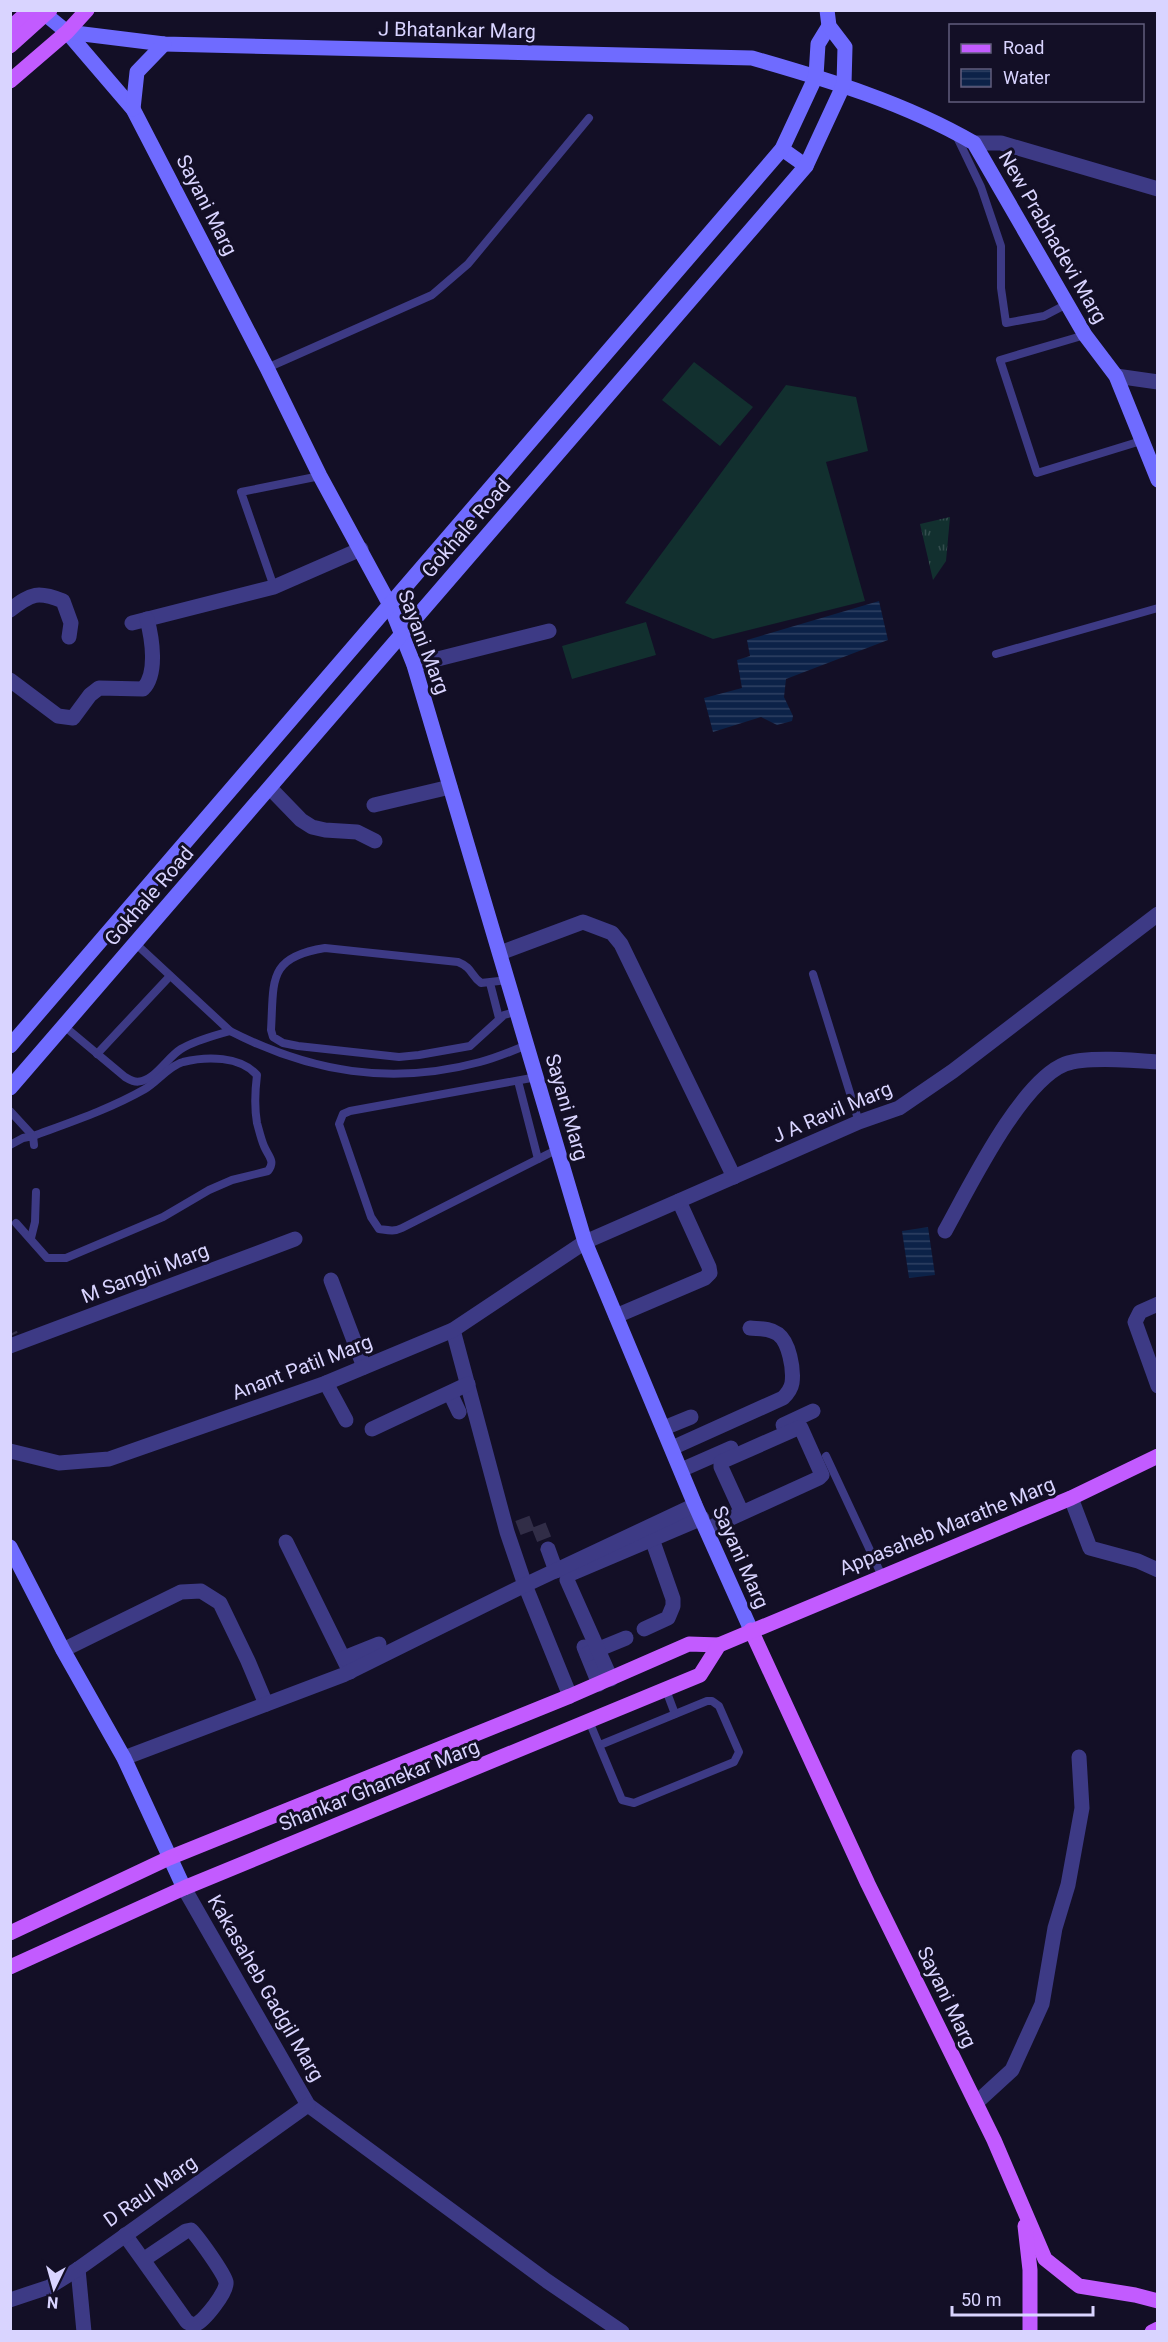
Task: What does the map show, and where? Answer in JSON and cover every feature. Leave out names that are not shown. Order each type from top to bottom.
[{"type":"main road","points":[[10,28],[30,10]]},
{"type":"main road","name":"Sayani Marg","points":[[40,10],[67,32],[133,109],[267,368],[320,476],[390,605],[414,665],[585,1242],[751,1630],[868,1884],[976,2103],[1045,2259],[1079,2286],[1158,2301]]},
{"type":"main road","points":[[10,46],[50,10]]},
{"type":"main road","points":[[10,81],[67,32],[87,10]]},
{"type":"main road","name":"Gokhale Road","points":[[10,1046],[782,149],[816,76],[818,44],[828,18]]},
{"type":"main road","name":"Gokhale Road","points":[[10,1088],[806,166],[844,84],[845,47],[828,18]]},
{"type":"main road","name":"J Bhatankar Marg","points":[[67,32],[164,44],[752,58],[844,84]]},
{"type":"main road","points":[[133,109],[137,72],[164,44]]},
{"type":"main road","name":"New Prabhadevi Marg","points":[[844,84],[955,132],[974,143],[1085,335],[1116,376],[1158,480]]},
{"type":"main road","points":[[782,149],[806,166]]},
{"type":"main road","name":"Appasaheb Marathe Marg","points":[[751,1630],[1071,1498],[1158,1456]]},
{"type":"main road","name":"Kakasaheb Gadgil Marg","points":[[10,1547],[63,1650],[124,1758],[184,1888]]},
{"type":"main road","points":[[10,1933],[169,1858],[570,1696],[689,1644],[719,1645],[751,1630]]},
{"type":"main road","name":"Shankar Ghanekar Marg","points":[[10,1967],[184,1888],[700,1675],[719,1645]]},
{"type":"main road","points":[[1023,2205],[1030,2270],[1030,2331]]},
{"type":"main road","points":[[1152,2331],[1158,2329]]},
{"type":"street","points":[[974,143],[1000,143],[1158,189]]},
{"type":"street","points":[[1116,376],[1158,382]]},
{"type":"street","points":[[132,623],[274,587],[361,549]]},
{"type":"street","points":[[10,610],[33,595],[43,593],[63,601],[71,623],[69,637]]},
{"type":"street","points":[[10,680],[58,716],[64,718],[73,718],[90,694],[99,687],[134,690],[143,688],[152,676],[153,667],[151,634],[147,619]]},
{"type":"street","points":[[414,665],[549,631]]},
{"type":"street","points":[[374,805],[450,787]]},
{"type":"street","points":[[270,788],[301,820],[312,827],[357,832],[375,841]]},
{"type":"street","name":"J A Ravil Marg","points":[[585,1242],[859,1122],[899,1108],[953,1071],[1158,914]]},
{"type":"street","points":[[500,953],[583,922],[612,933],[621,944],[734,1177]]},
{"type":"street","points":[[945,1231],[1000,1133],[1024,1101],[1049,1074],[1064,1065],[1080,1060],[1158,1062]]},
{"type":"street","points":[[616,1316],[705,1278],[710,1273],[679,1201]]},
{"type":"street","name":"M Sanghi Marg","points":[[12,1342],[295,1239]]},
{"type":"street","name":"Anant Patil Marg","points":[[10,1451],[59,1463],[109,1459],[326,1383],[453,1329],[585,1242]]},
{"type":"street","points":[[331,1280],[364,1367]]},
{"type":"street","points":[[1158,1304],[1140,1312],[1135,1322],[1158,1386]]},
{"type":"street","points":[[672,1448],[783,1398],[789,1392],[792,1374],[786,1344],[778,1334],[765,1329],[750,1328]]},
{"type":"street","points":[[453,1329],[513,1530],[525,1585],[570,1696]]},
{"type":"street","points":[[326,1383],[346,1420]]},
{"type":"street","points":[[372,1429],[468,1384]]},
{"type":"street","points":[[450,1393],[459,1412]]},
{"type":"street","points":[[681,1470],[813,1411]]},
{"type":"street","points":[[664,1428],[691,1417]]},
{"type":"street","points":[[124,1758],[266,1704],[380,1647],[556,1571],[701,1517],[742,1513],[822,1475],[803,1430],[798,1428],[721,1462],[721,1467],[742,1513]]},
{"type":"street","points":[[1071,1498],[1090,1548],[1138,1561],[1158,1570]]},
{"type":"street","points":[[605,1681],[590,1650],[567,1580],[570,1574],[701,1517]]},
{"type":"street","points":[[644,1629],[668,1618],[673,1606],[673,1599],[652,1539]]},
{"type":"street","points":[[286,1542],[347,1665]]},
{"type":"street","points":[[548,1549],[556,1571]]},
{"type":"street","points":[[63,1650],[181,1592],[201,1591],[220,1603],[266,1704]]},
{"type":"street","points":[[590,1650],[626,1638]]},
{"type":"street","points":[[976,2103],[1012,2070],[1042,2004],[1055,1928],[1068,1885],[1082,1808],[1079,1756]]},
{"type":"street","name":"Kakasaheb Gadgil Marg","points":[[184,1888],[308,2105],[547,2281],[622,2331]]},
{"type":"street","name":"D Raul Marg","points":[[10,2300],[49,2287],[78,2269],[308,2105]]},
{"type":"street","points":[[125,2235],[143,2260],[190,2324],[198,2324],[225,2290],[225,2280],[191,2230],[186,2231],[143,2260]]},
{"type":"street","points":[[78,2269],[84,2331]]},
{"type":"lane","points":[[267,368],[432,295],[468,264],[589,118]]},
{"type":"lane","points":[[955,132],[981,187],[1001,246],[1001,288],[1006,323],[1044,316],[1067,304]]},
{"type":"lane","points":[[1085,335],[1000,360],[1036,473],[1141,441]]},
{"type":"lane","points":[[274,587],[241,492],[320,476]]},
{"type":"lane","points":[[996,654],[1158,608]]},
{"type":"lane","points":[[135,943],[230,1031],[259,1046],[306,1063],[357,1073],[437,1071],[481,1062],[528,1045]]},
{"type":"lane","points":[[508,980],[481,983],[471,969],[458,962],[325,948],[308,951],[290,958],[275,977],[271,1030],[273,1037],[283,1043],[298,1046],[405,1056],[470,1046],[504,1015],[518,1011]]},
{"type":"lane","points":[[813,974],[859,1122]]},
{"type":"lane","points":[[97,1054],[170,976]]},
{"type":"lane","points":[[490,983],[500,1018]]},
{"type":"lane","points":[[64,1026],[125,1077],[139,1082],[147,1079],[180,1050],[199,1040],[230,1031]]},
{"type":"lane","points":[[10,1145],[23,1138],[34,1141],[111,1106],[147,1088],[181,1063],[214,1059],[239,1062],[250,1067],[257,1075],[254,1098],[257,1121],[263,1145],[272,1160],[272,1166],[268,1171],[232,1180],[209,1190],[163,1217],[66,1258],[47,1258],[16,1223]]},
{"type":"lane","points":[[537,1077],[350,1111],[343,1114],[339,1124],[371,1217],[379,1229],[386,1230],[396,1231],[558,1149]]},
{"type":"lane","points":[[518,1081],[538,1159]]},
{"type":"lane","points":[[10,1111],[34,1141]]},
{"type":"lane","points":[[31,1238],[35,1222],[36,1192]]},
{"type":"lane","points":[[826,1456],[882,1576]]},
{"type":"lane","points":[[666,1690],[675,1714]]},
{"type":"lane","points":[[589,1721],[622,1800],[628,1803],[634,1803],[737,1759],[739,1752],[717,1703],[707,1701],[600,1746]]},
{"type":"green space","points":[[694,362],[753,407],[720,446],[662,400]]},
{"type":"green space","points":[[786,385],[856,397],[868,451],[826,462],[865,601],[713,639],[625,603]]},
{"type":"green space","points":[[950,517],[946,561],[933,580],[920,524]]},
{"type":"green space","points":[[646,622],[656,655],[572,679],[562,646]]},
{"type":"water","points":[[879,601],[888,640],[786,679],[784,697],[793,716],[792,721],[777,725],[761,717],[713,732],[704,698],[742,688],[737,660],[750,656],[747,640]]},
{"type":"water","points":[[928,1227],[935,1275],[909,1278],[902,1231]]},
{"type":"tunnel","points":[[518,1528],[534,1522],[538,1524],[548,1549]]}]
